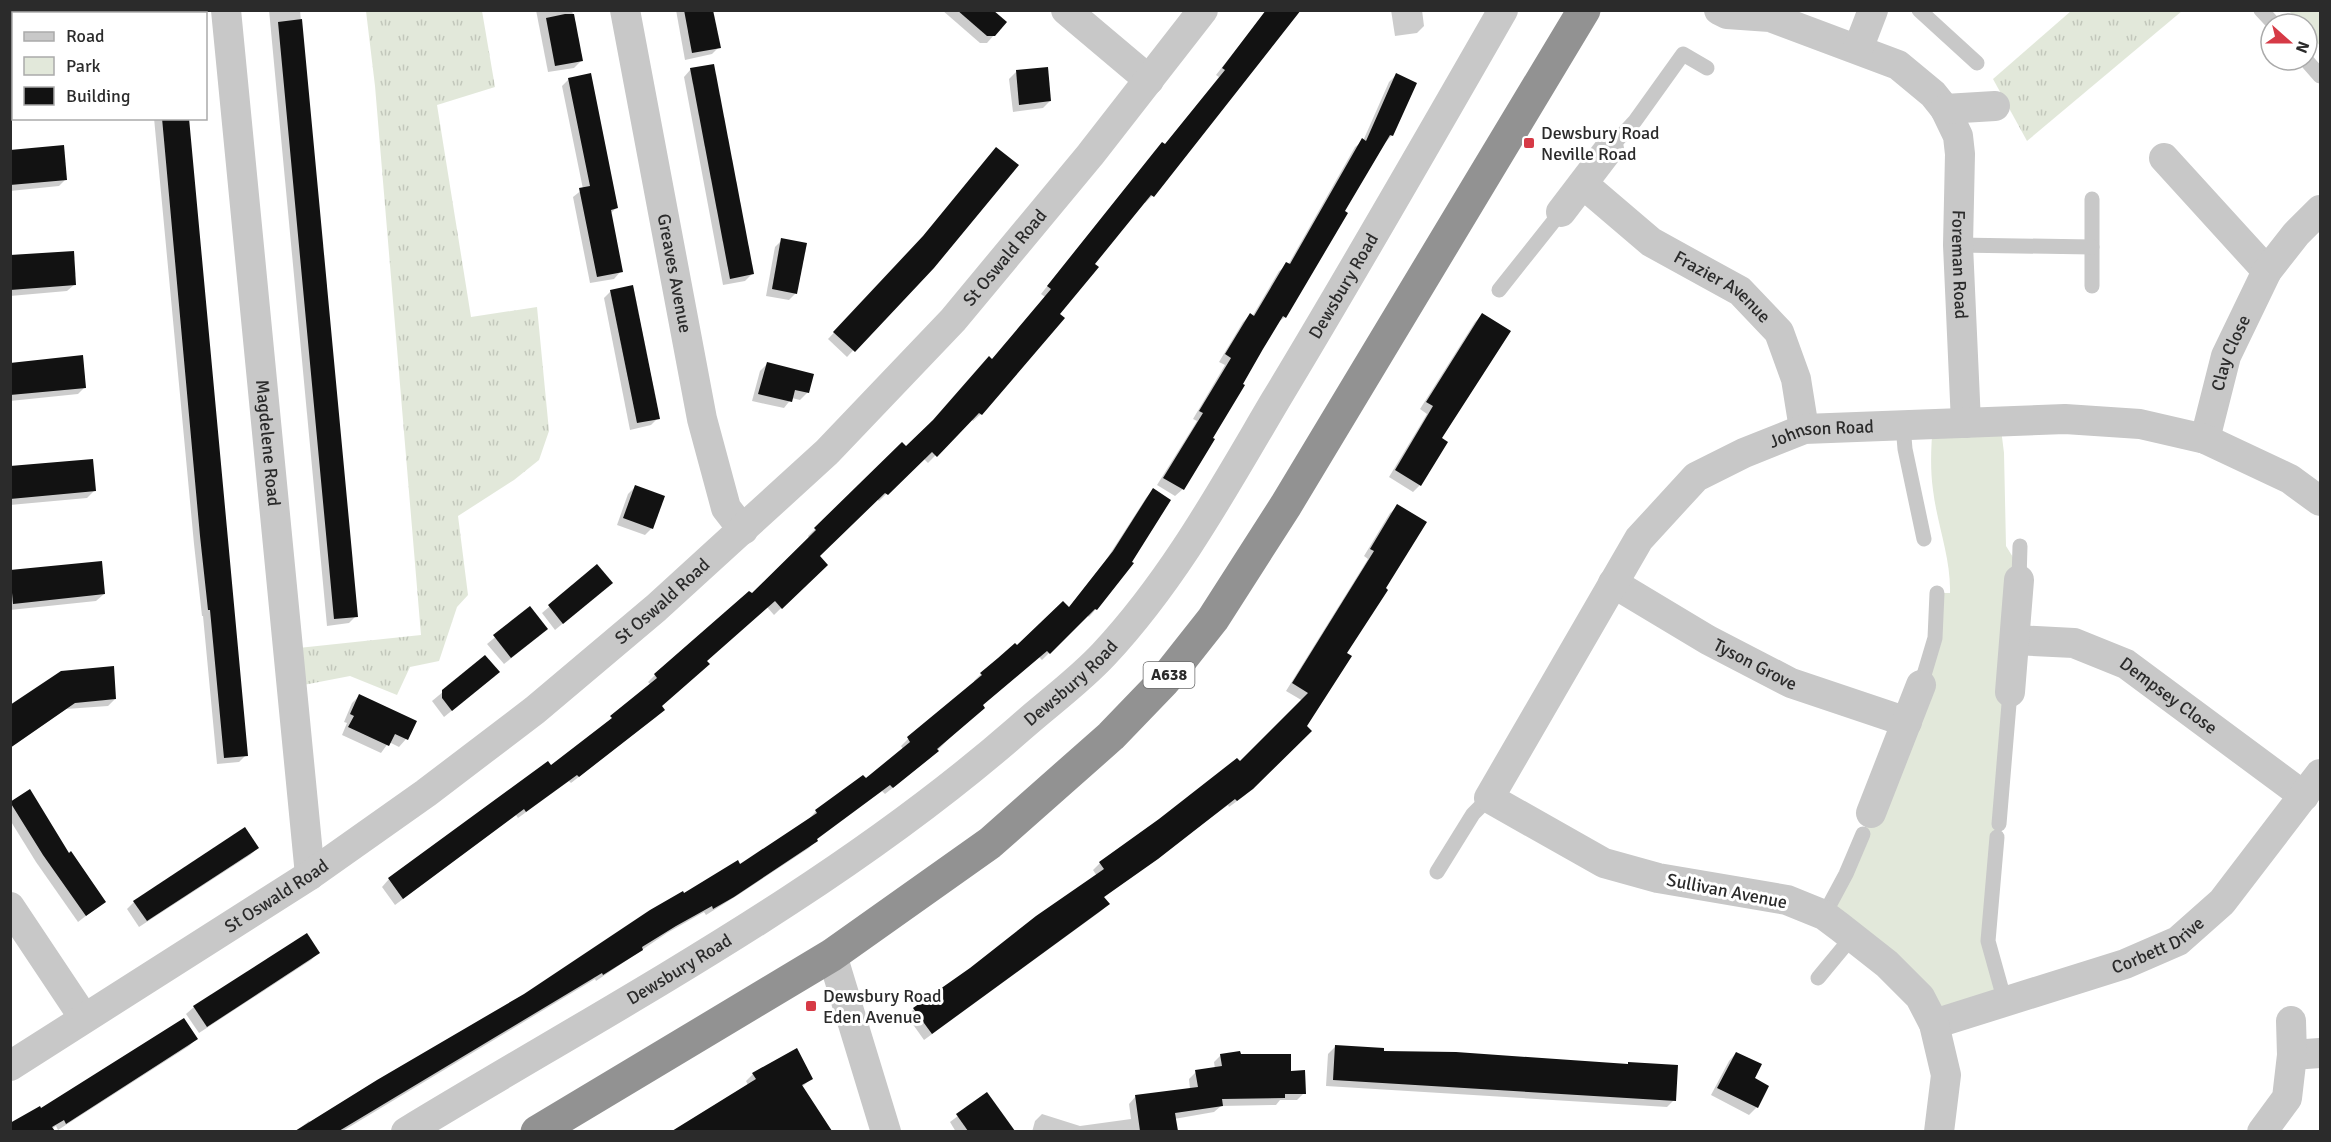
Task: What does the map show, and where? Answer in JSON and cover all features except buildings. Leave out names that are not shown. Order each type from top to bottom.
[{"type":"highway","name":"A638","points":[[537,1131],[832,955],[990,843],[1111,736],[1164,681],[1213,619],[1286,505],[1584,10]]},
{"type":"street","name":"Magdelene Road","points":[[226,10],[310,874]]},
{"type":"street","name":"Greaves Avenue","points":[[625,10],[702,419],[726,508],[744,530]]},
{"type":"street","points":[[1066,10],[1149,80]]},
{"type":"street","name":"St Oswald Road","points":[[10,1065],[310,874],[426,793],[535,710],[656,608],[827,452],[953,320],[1090,155],[1203,10]]},
{"type":"street","name":"Foreman Road","points":[[1719,10],[1727,14],[1768,14],[1898,65],[1933,94],[1945,109],[1958,136],[1960,154],[1958,245],[1966,423]]},
{"type":"street","points":[[1858,49],[1873,10]]},
{"type":"street","name":"Dewsbury Road","points":[[406,1131],[695,961],[861,854],[982,761],[1101,657],[1148,603],[1189,546],[1366,250],[1497,13]]},
{"type":"street","points":[[1945,109],[1995,106]]},
{"type":"street","points":[[1561,212],[1609,149]]},
{"type":"street","points":[[2164,158],[2267,271]]},
{"type":"street","name":"Frazier Avenue","points":[[1583,184],[1652,242],[1740,291],[1779,332],[1796,379],[1804,429]]},
{"type":"street","name":"Clay Close","points":[[2205,439],[2226,356],[2267,271],[2296,234],[2320,210]]},
{"type":"street","name":"Johnson Road","points":[[1489,798],[1639,539],[1696,477],[1744,453],[1804,429],[2065,419],[2129,423],[2205,439],[2290,479],[2320,501]]},
{"type":"street","points":[[2010,692],[2019,580]]},
{"type":"street","name":"Tyson Grove","points":[[1613,583],[1708,640],[1791,683],[1906,722]]},
{"type":"street","name":"Dempsey Close","points":[[2015,640],[2074,643],[2126,664],[2312,785]]},
{"type":"street","points":[[1867,824],[1921,685]]},
{"type":"street","name":"Corbett Drive","points":[[1934,1024],[2125,964],[2178,942],[2222,902],[2312,785]]},
{"type":"street","name":"Sullivan Avenue","points":[[1489,798],[1604,862],[1658,878],[1787,900],[1824,915],[1887,964],[1920,997],[1934,1024],[1946,1075],[1939,1131]]},
{"type":"street","points":[[10,907],[84,1018]]},
{"type":"street","points":[[832,955],[886,1131]]},
{"type":"street","points":[[2262,1131],[2287,1098],[2306,1054],[2291,1021]]},
{"type":"lane","points":[[1919,10],[1977,63]]},
{"type":"lane","points":[[1609,149],[1635,121],[1683,54],[1707,68]]},
{"type":"lane","points":[[2092,199],[2092,286]]},
{"type":"lane","points":[[1499,290],[1561,212]]},
{"type":"lane","points":[[1958,245],[2092,247]]},
{"type":"lane","points":[[1903,425],[1906,453],[1924,539]]},
{"type":"lane","points":[[2019,580],[2020,546]]},
{"type":"lane","points":[[1921,685],[1935,638],[1937,593]]},
{"type":"lane","points":[[2005,1002],[1988,940],[2010,692]]},
{"type":"lane","points":[[1437,872],[1473,814],[1489,798]]},
{"type":"lane","points":[[1824,915],[1846,874],[1867,824]]},
{"type":"lane","points":[[1818,978],[1852,937]]},
{"type":"green space","points":[[366,11],[482,11],[495,87],[437,105],[471,317],[537,307],[549,431],[539,460],[514,480],[458,516],[468,595],[457,607],[439,661],[410,667],[397,695],[350,676],[293,687],[289,649],[421,635],[375,86]]},
{"type":"green space","points":[[2071,11],[2182,11],[2027,141],[1993,79]]},
{"type":"green space","points":[[2320,11],[2320,46],[2319,12],[2290,12]]},
{"type":"green space","points":[[2000,421],[2004,453],[2006,546],[2019,567],[1988,941],[2005,1002],[1934,1024],[1824,915],[1846,874],[1921,685],[1937,593],[1950,593],[1946,554],[1932,482],[1933,424]]},
{"type":"place","name":"Dewsbury Road Neville Road","points":[[1529,143]]},
{"type":"place","name":"Dewsbury Road Eden Avenue","points":[[811,1006]]}]
